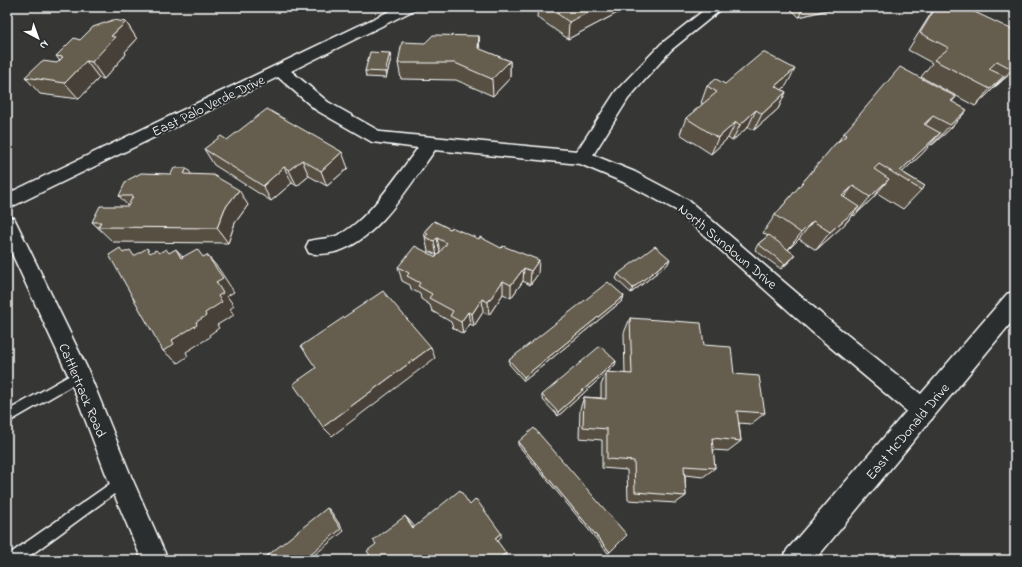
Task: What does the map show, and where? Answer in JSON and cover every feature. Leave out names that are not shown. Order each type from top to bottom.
[{"type":"main road","name":"East McDonald Drive","points":[[798,560],[1015,301]]},
{"type":"street","points":[[582,158],[622,95],[666,47],[717,7]]},
{"type":"street","name":"East Palo Verde Drive","points":[[7,202],[405,8]]},
{"type":"street","name":"North Sundown Drive","points":[[280,70],[322,106],[378,138],[582,158],[629,177],[682,205],[818,324],[924,411]]},
{"type":"street","points":[[316,247],[337,244],[356,234],[375,217],[431,143]]},
{"type":"street","name":"Cattlertrack Road","points":[[7,223],[79,375],[121,482],[155,560]]},
{"type":"lane","points":[[7,417],[79,375]]},
{"type":"lane","points":[[13,560],[121,482]]},
{"type":"building","points":[[548,7],[599,7],[569,22]]},
{"type":"building","points":[[936,7],[964,7],[1015,31],[1015,45],[1011,49],[1015,50],[1015,66],[1012,69],[997,61],[989,69],[1004,76],[990,89],[934,60],[949,48],[920,33]]},
{"type":"building","points":[[113,20],[126,22],[111,36],[115,37],[92,62],[86,61],[65,83],[25,77],[42,61],[57,63],[63,57],[56,56],[74,38],[80,40],[93,27]]},
{"type":"building","points":[[433,35],[479,36],[478,48],[510,61],[492,79],[455,63],[398,63],[402,42],[425,43]]},
{"type":"building","points":[[370,52],[390,53],[385,72],[365,71]]},
{"type":"building","points":[[763,52],[795,69],[775,86],[786,92],[762,114],[756,110],[740,125],[736,122],[718,138],[686,118],[717,92],[707,86],[716,79],[725,84]]},
{"type":"building","points":[[900,67],[956,97],[951,101],[967,110],[950,125],[933,116],[924,124],[940,133],[900,171],[925,186],[921,190],[879,164],[874,169],[889,179],[870,197],[853,186],[842,196],[859,207],[830,232],[813,221],[801,233],[775,215],[835,144],[847,135],[844,133]]},
{"type":"building","points":[[267,109],[342,152],[321,171],[302,160],[289,170],[284,167],[263,186],[204,149],[221,136],[227,140]]},
{"type":"building","points":[[174,168],[187,168],[184,174],[213,175],[239,190],[225,208],[217,228],[98,227],[101,222],[92,222],[100,206],[128,206],[133,196],[119,196],[126,181],[141,173],[171,174]]},
{"type":"building","points":[[434,221],[450,229],[451,227],[479,239],[480,237],[501,248],[503,246],[539,260],[531,271],[524,268],[511,285],[503,281],[488,302],[482,299],[472,314],[468,312],[461,322],[450,316],[453,311],[429,298],[432,294],[418,286],[420,283],[407,276],[409,273],[398,267],[415,246],[436,257],[447,243],[437,238],[434,241],[425,237],[428,234],[424,232]]},
{"type":"building","points":[[769,235],[795,255],[785,264],[758,244]]},
{"type":"building","points":[[655,246],[670,259],[633,288],[618,274]]},
{"type":"building","points":[[120,248],[123,253],[130,250],[134,256],[147,248],[150,253],[156,250],[159,253],[166,249],[169,253],[176,249],[181,258],[197,249],[203,257],[207,255],[223,278],[216,282],[223,293],[218,296],[222,302],[205,313],[206,316],[196,322],[197,325],[172,340],[174,344],[163,351],[109,255]]},
{"type":"building","points":[[608,282],[624,296],[524,377],[509,360]]},
{"type":"building","points":[[383,291],[431,347],[323,427],[293,384],[316,368],[301,346]]},
{"type":"building","points":[[630,318],[701,323],[704,345],[731,347],[734,374],[759,376],[765,413],[737,411],[741,441],[712,438],[715,468],[684,466],[686,496],[635,492],[634,461],[607,459],[607,429],[583,427],[584,397],[606,399],[606,372],[632,374]]},
{"type":"building","points":[[600,346],[616,361],[558,412],[542,395]]},
{"type":"building","points":[[534,428],[627,535],[610,552],[518,442]]},
{"type":"building","points":[[460,490],[470,505],[476,499],[501,533],[495,538],[506,553],[497,560],[373,560],[367,551],[376,544],[373,540],[405,516],[413,528]]},
{"type":"building","points":[[327,508],[341,529],[303,560],[262,560]]}]
